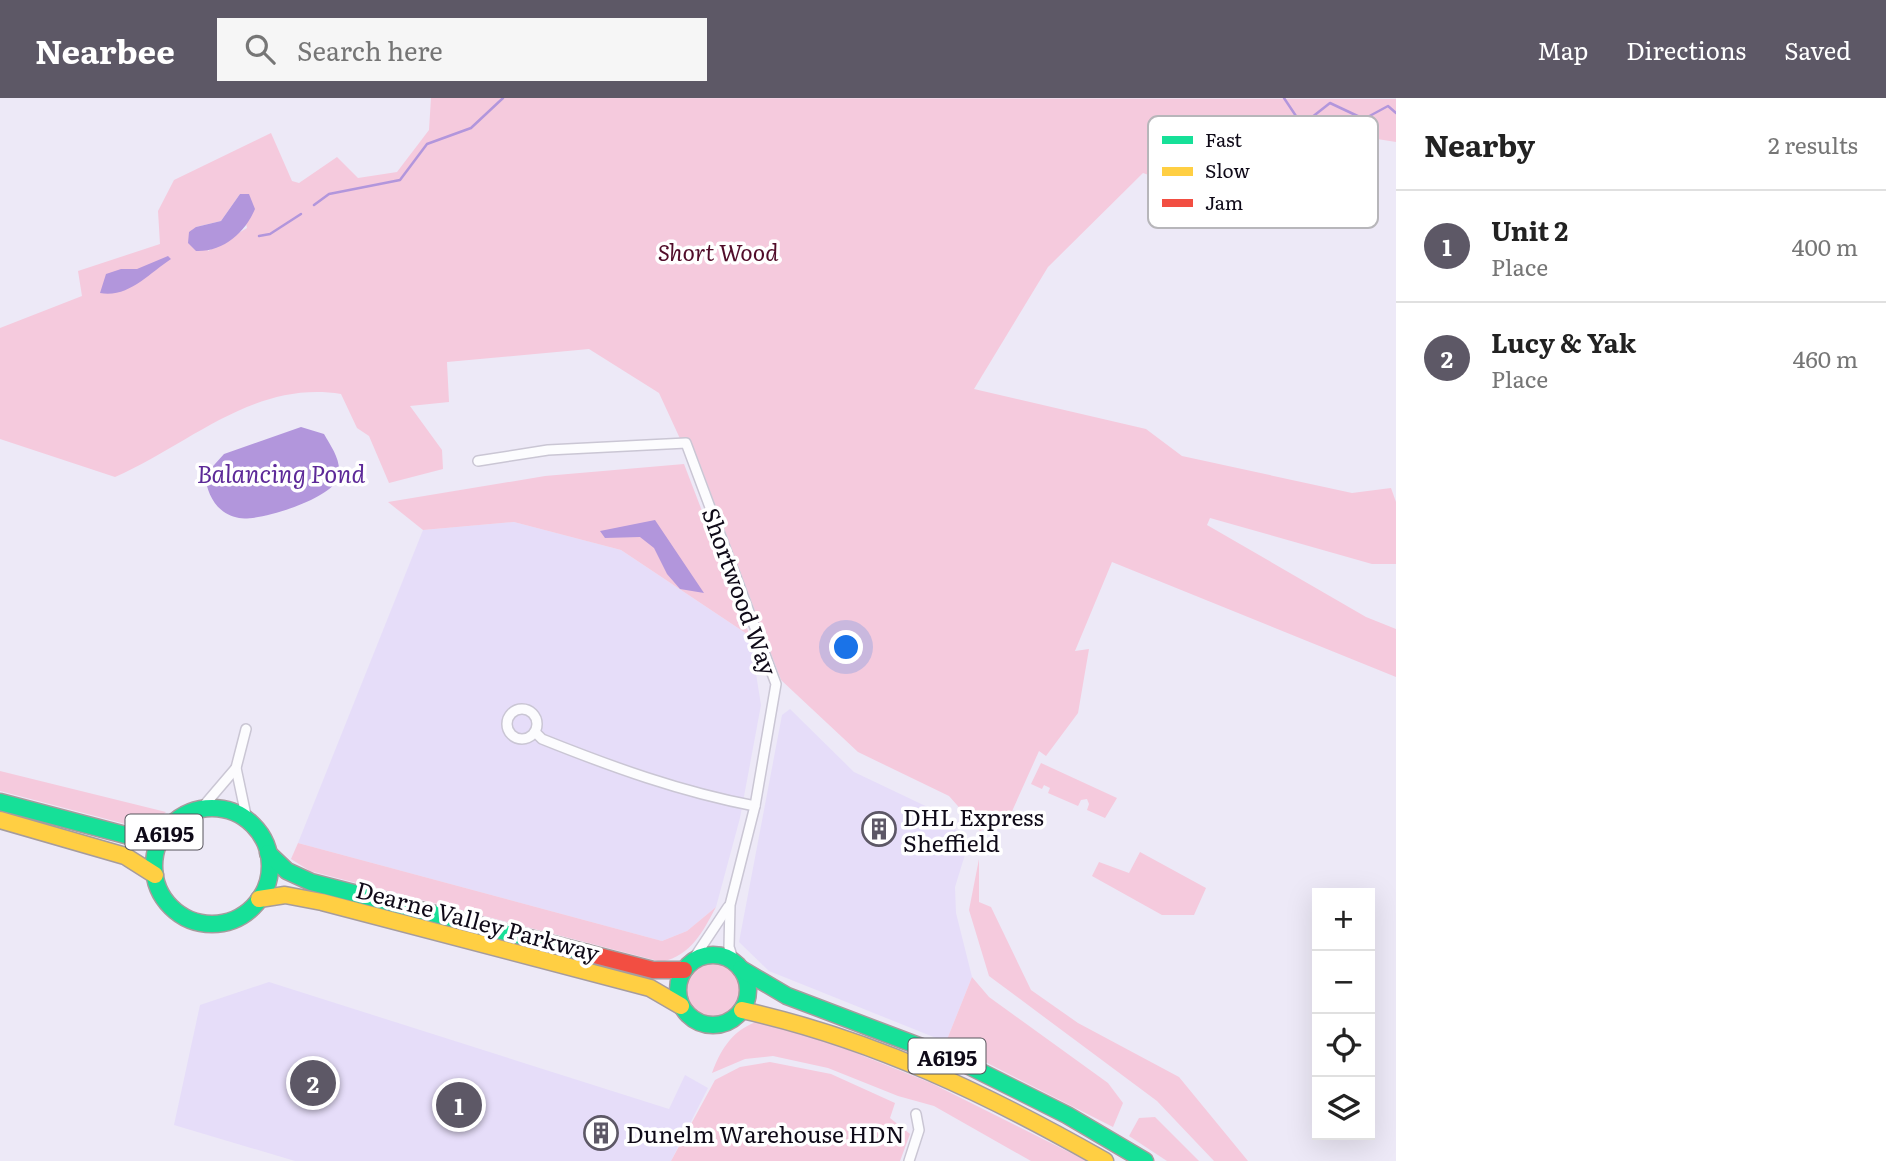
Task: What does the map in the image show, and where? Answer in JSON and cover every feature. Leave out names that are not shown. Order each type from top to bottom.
[{"type":"highway","name":"A6195","points":[[0,802],[133,837],[164,832]]},
{"type":"highway","name":"A6195","points":[[259,899],[246,913],[228,922],[199,922],[173,909],[161,893],[155,875],[156,853],[164,832],[187,813],[217,808],[247,820],[261,835],[268,853]]},
{"type":"highway","name":"A6195","points":[[0,820],[125,856],[155,875]]},
{"type":"highway","points":[[259,899],[269,877],[268,853]]},
{"type":"highway","name":"Dearne Valley Parkway","points":[[268,853],[287,871],[312,882],[653,970],[688,966]]},
{"type":"highway","name":"Dearne Valley Parkway","points":[[259,899],[285,895],[322,902],[650,988],[681,1006]]},
{"type":"highway","name":"A6195","points":[[688,966],[713,955],[738,965],[787,996],[961,1062],[1067,1115],[1145,1161]]},
{"type":"highway","points":[[688,966],[678,988],[681,1006],[696,1021],[707,1025],[728,1022],[743,1010],[748,987],[738,965]]},
{"type":"highway","name":"A6195","points":[[743,1010],[806,1025],[948,1079],[1050,1129],[1105,1161]]},
{"type":"street","name":"Shortwood Way","points":[[478,461],[548,450],[686,443],[776,684],[755,806],[730,905],[729,947],[738,965]]},
{"type":"street","points":[[201,809],[236,768],[246,729]]},
{"type":"street","points":[[535,732],[542,740],[629,772],[706,797],[755,806]]},
{"type":"street","points":[[236,768],[247,820]]},
{"type":"street","name":"Shortwood Way","points":[[688,966],[730,905]]},
{"type":"street","points":[[909,1161],[919,1130],[916,1114]]},
{"type":"shaded area","points":[[514,522],[621,550],[750,636],[761,705],[740,818],[716,907],[687,931],[662,941],[298,843],[423,530]]},
{"type":"shaded area","points":[[790,709],[854,772],[936,811],[962,836],[967,848],[955,887],[956,913],[972,977],[946,1042],[769,971],[739,942],[782,715]]},
{"type":"shaded area","points":[[269,982],[669,1109],[685,1075],[708,1088],[671,1161],[295,1161],[174,1125],[200,1005]]},
{"type":"green space","name":"Short Wood","points":[[431,98],[1396,99],[1396,142],[1378,139],[1378,116],[1148,116],[1148,175],[1143,173],[1048,267],[974,389],[1146,429],[1182,456],[1352,493],[1391,488],[1396,502],[1396,564],[1372,564],[1210,518],[1207,525],[1366,617],[1396,629],[1396,677],[1112,562],[1075,651],[1089,649],[1078,713],[1046,756],[1039,751],[1009,818],[980,831],[949,796],[858,752],[781,680],[698,459],[688,456],[659,393],[589,349],[447,362],[449,402],[410,406],[442,450],[443,469],[389,483],[369,436],[357,428],[341,394],[309,392],[250,406],[115,477],[0,439],[0,328],[82,296],[78,271],[160,244],[158,211],[174,180],[271,133],[292,181],[299,183],[337,157],[358,178],[397,172],[429,130]],"holes":[[[240,194],[247,228],[208,251],[196,227],[221,221]]]},
{"type":"green space","points":[[684,464],[750,636],[621,550],[514,522],[423,530],[388,502],[545,476]]},
{"type":"green space","points":[[1041,763],[1117,798],[1105,818],[1087,810],[1087,799],[1081,800],[1078,806],[1048,793],[1050,788],[1044,785],[1042,789],[1031,784]]},
{"type":"green space","points":[[0,771],[166,812],[149,824],[129,825],[0,791]]},
{"type":"green space","points":[[298,843],[662,941],[687,931],[716,907],[701,934],[689,948],[662,962],[310,871],[291,859]]},
{"type":"green space","points":[[1140,852],[1206,888],[1194,915],[1162,915],[1092,876],[1099,862],[1129,873]]},
{"type":"green space","points":[[979,859],[979,902],[991,907],[1031,990],[1078,1023],[1179,1077],[1248,1161],[1214,1161],[1157,1101],[989,976],[969,910]]},
{"type":"green space","points":[[713,962],[732,970],[740,989],[732,1008],[713,1016],[694,1008],[686,989],[694,970]]},
{"type":"green space","points":[[972,977],[989,997],[1108,1083],[1123,1103],[1113,1127],[946,1042]]},
{"type":"green space","points":[[761,1020],[826,1041],[931,1083],[1087,1161],[1031,1161],[934,1106],[898,1096],[828,1068],[773,1056],[745,1059],[712,1073],[730,1040],[743,1028]]},
{"type":"green space","points":[[770,1062],[831,1074],[895,1103],[890,1118],[910,1134],[900,1161],[671,1161],[715,1080],[740,1067]]},
{"type":"green space","points":[[1155,1117],[1199,1161],[1167,1161],[1129,1136],[1139,1118]]},
{"type":"water","points":[[240,194],[249,194],[255,209],[245,226],[224,244],[196,251],[188,243],[189,232],[196,227],[221,221]]},
{"type":"water","points":[[168,256],[171,259],[129,288],[110,294],[100,293],[106,274],[121,269],[137,269]]},
{"type":"water","name":"Balancing Pond","points":[[301,427],[324,434],[333,450],[339,474],[331,487],[321,495],[292,508],[262,516],[239,518],[219,508],[208,490],[205,475],[224,454]]},
{"type":"water","points":[[655,520],[704,593],[680,589],[667,574],[654,548],[640,537],[605,538],[600,531]]},
{"type":"waterway","points":[[314,205],[329,194],[400,180],[427,144],[471,128],[503,98]]},
{"type":"waterway","points":[[1284,98],[1296,116]]},
{"type":"waterway","points":[[1313,116],[1330,103],[1358,116]]},
{"type":"waterway","points":[[1370,116],[1388,106],[1396,113]]},
{"type":"waterway","points":[[259,236],[270,234],[301,214]]},
{"type":"traffic: fast","points":[[0,802],[133,837],[164,832]]},
{"type":"traffic: fast","points":[[212,808],[234,813],[253,825],[265,844],[270,866],[265,888],[253,907],[234,919],[212,924],[190,919],[171,907],[159,888],[154,866],[159,844],[171,825],[190,813],[212,808]]},
{"type":"traffic: fast","points":[[268,853],[287,871],[311,882],[587,953]]},
{"type":"traffic: fast","points":[[713,955],[738,965],[748,990],[738,1015],[713,1025],[688,1015],[678,990],[688,965],[713,955]]},
{"type":"traffic: fast","points":[[741,969],[787,996],[961,1062],[1067,1115],[1145,1161]]},
{"type":"traffic: slow","points":[[0,820],[125,856],[155,875]]},
{"type":"traffic: slow","points":[[259,899],[285,895],[322,902],[650,988],[681,1006]]},
{"type":"traffic: slow","points":[[742,1010],[790,1022],[884,1053],[974,1092],[1105,1161]]},
{"type":"traffic: jam","points":[[587,953],[653,970],[684,970]]},
{"type":"place","name":"DHL Express Sheffield","points":[[879,829]]},
{"type":"place","name":"Lucy & Yak","points":[[313,1083]]},
{"type":"place","name":"Unit 2","points":[[459,1105]]},
{"type":"place","name":"Dunelm Warehouse HDN","points":[[601,1133]]}]
